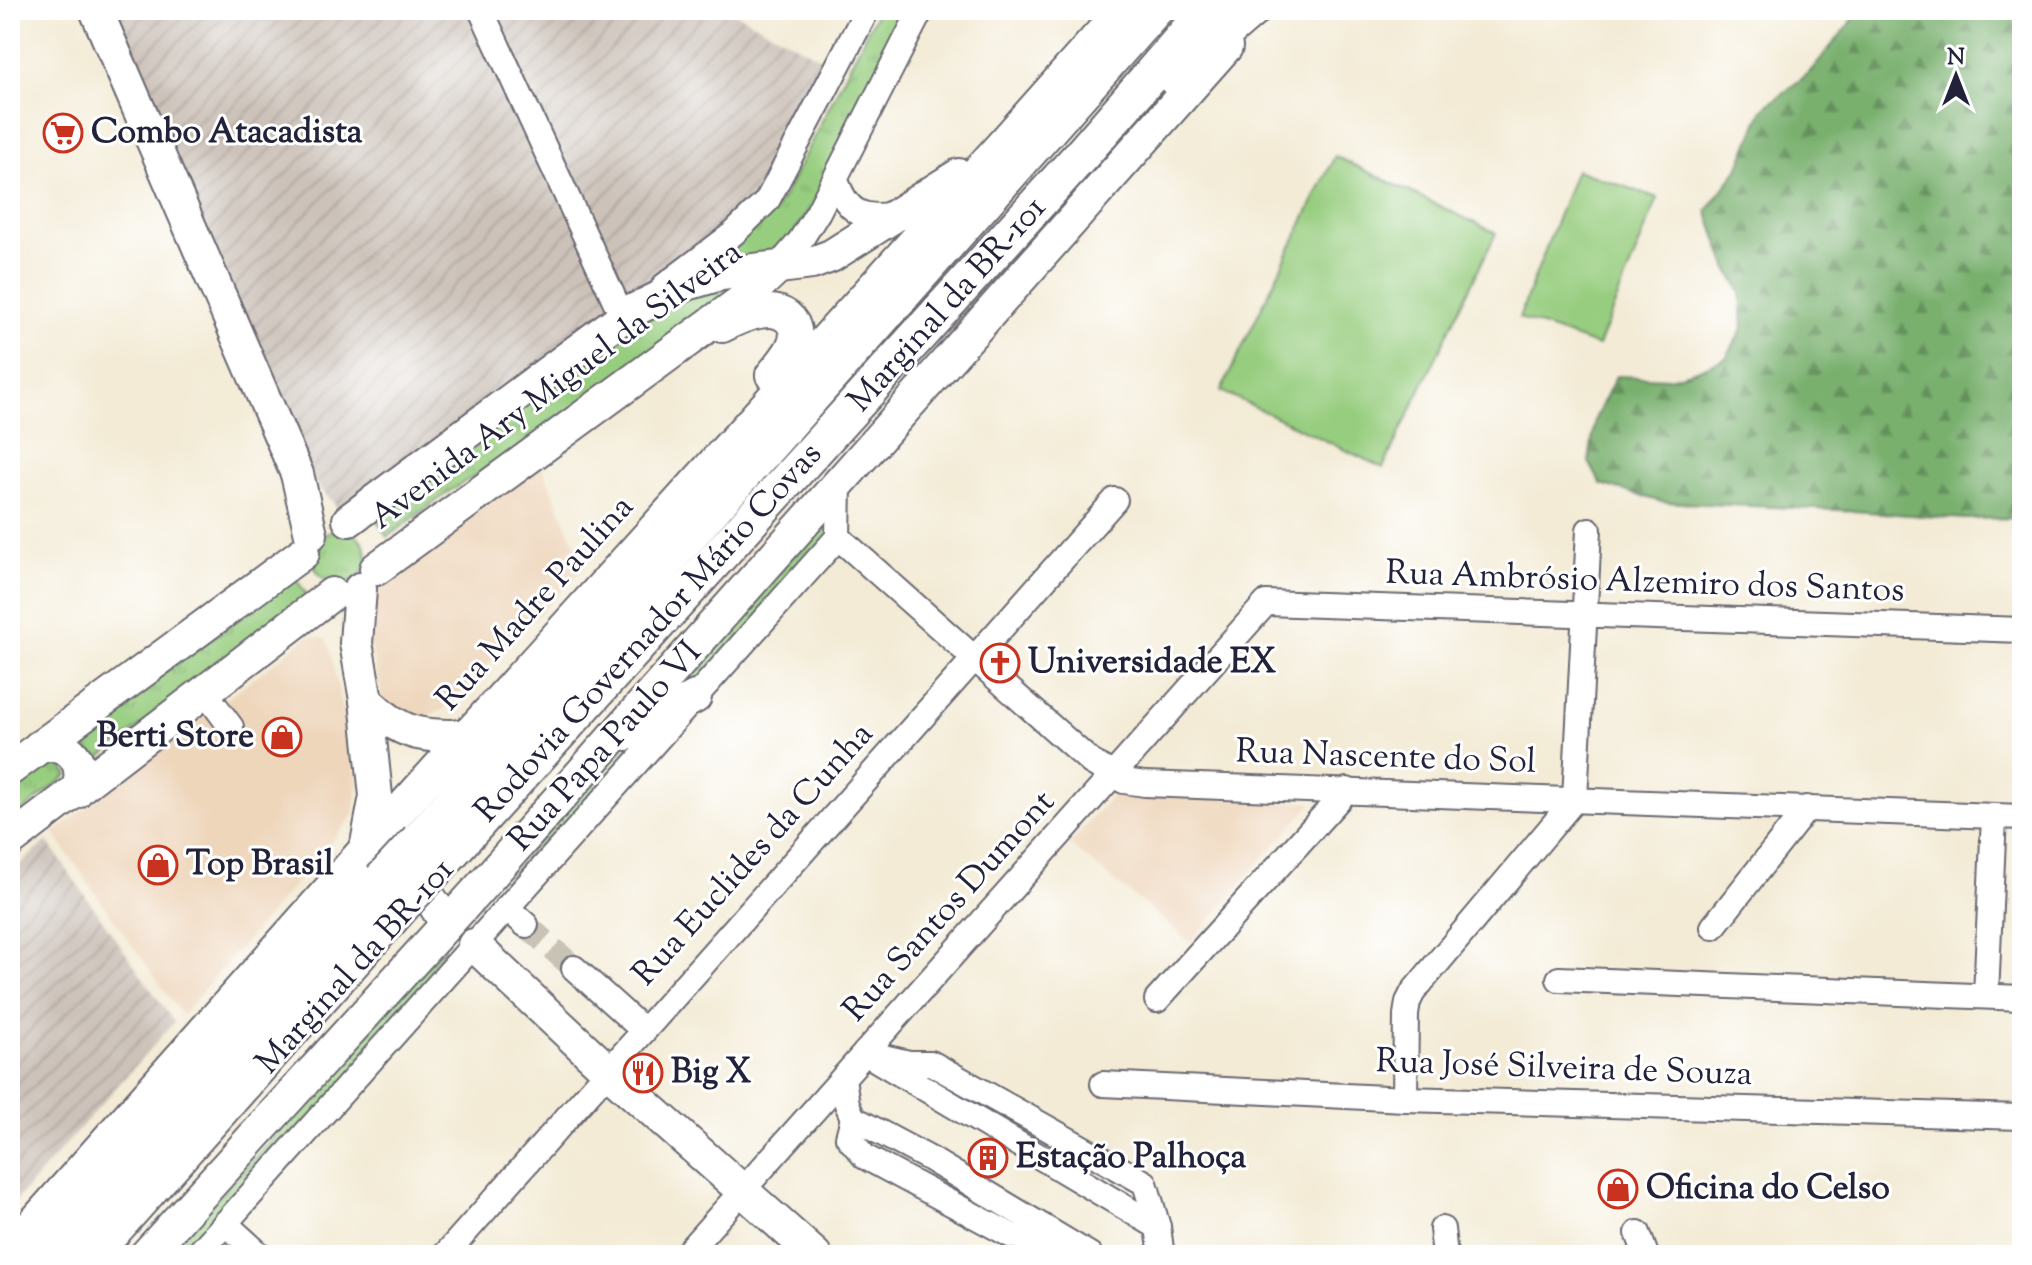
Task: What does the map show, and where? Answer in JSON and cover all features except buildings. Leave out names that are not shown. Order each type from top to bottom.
[{"type":"highway","points":[[1017,148],[1091,62],[1129,10]]},
{"type":"highway","name":"Rodovia Governador Mário Covas","points":[[50,1255],[400,861],[1017,148],[1154,10]]},
{"type":"highway","name":"Rodovia Governador Mário Covas","points":[[91,1255],[400,861],[1084,152],[1207,10]]},
{"type":"highway","points":[[1084,152],[1251,10]]},
{"type":"main road","points":[[96,10],[325,532],[307,575],[322,590],[351,586],[378,557],[376,544],[360,525],[325,532]]},
{"type":"main road","name":"Rua Madre Paulina","points":[[10,1250],[400,861],[468,736],[704,474],[1017,148],[1122,10]]},
{"type":"main road","name":"Marginal da BR-101","points":[[146,1255],[482,885],[1258,10]]},
{"type":"main road","points":[[625,316],[687,284],[721,274],[776,269],[831,256],[1017,148]]},
{"type":"main road","name":"Avenida Ary Miguel da Silveira","points":[[10,841],[205,692],[743,300],[776,269]]},
{"type":"main road","points":[[644,373],[709,333],[748,314],[768,311],[781,313],[791,320],[796,332],[789,354],[712,454],[704,474]]},
{"type":"main road","name":"Avenida Ary Miguel da Silveira","points":[[10,769],[325,532],[625,316]]},
{"type":"main road","points":[[351,586],[376,796],[400,861]]},
{"type":"main road","points":[[607,745],[695,697]]},
{"type":"main road","points":[[366,700],[386,720],[402,730],[438,736],[468,736]]},
{"type":"main road","points":[[39,747],[54,744],[75,755],[81,777],[76,792]]},
{"type":"main road","points":[[400,861],[378,851],[406,869],[428,892],[446,924]]},
{"type":"main road","points":[[400,861],[396,851],[409,866],[441,888],[453,890],[482,885]]},
{"type":"main road","points":[[474,945],[741,1191],[815,1255]]},
{"type":"street","points":[[481,10],[625,316]]},
{"type":"street","name":"Avenida Ary Miguel da Silveira","points":[[625,316],[734,233],[767,201],[867,10]]},
{"type":"street","name":"Avenida Ary Miguel da Silveira","points":[[776,269],[800,241],[836,180],[921,10]]},
{"type":"street","points":[[836,180],[846,202],[857,212],[871,217],[902,213]]},
{"type":"street","points":[[838,537],[839,485]]},
{"type":"street","name":"Rua Euclides da Cunha","points":[[445,1255],[1115,500]]},
{"type":"street","points":[[1405,1099],[1406,1015],[1413,992],[1575,799],[1589,530]]},
{"type":"street","name":"Rua Nascente do Sol","points":[[838,537],[1091,762],[1124,781],[2022,817]]},
{"type":"street","name":"Rua Papa Paulo VI","points":[[197,1255],[838,537]]},
{"type":"street","name":"Rua Ambrósio Alzemiro dos Santos","points":[[1266,603],[2022,630]]},
{"type":"street","name":"Rua Santos Dumont","points":[[685,1255],[1266,603]]},
{"type":"street","points":[[205,692],[231,727]]},
{"type":"street","points":[[1157,1000],[1347,790]]},
{"type":"street","points":[[1713,927],[1807,808]]},
{"type":"street","points":[[1986,996],[1994,816]]},
{"type":"street","points":[[507,908],[526,925]]},
{"type":"street","points":[[574,968],[644,1031]]},
{"type":"street","points":[[1559,979],[2022,998]]},
{"type":"street","points":[[865,1053],[1158,1227],[1161,1249],[1158,1255]]},
{"type":"street","points":[[843,1078],[847,1104],[853,1118],[930,1159],[1090,1255]]},
{"type":"street","name":"Rua José Silveira de Souza","points":[[1103,1084],[1405,1099],[2022,1117]]},
{"type":"street","points":[[225,1223],[260,1255]]},
{"type":"street","points":[[1442,1229],[1445,1255]]},
{"type":"shaded area","points":[[105,10],[729,10],[831,63],[761,196],[623,307],[342,512],[303,470]]},
{"type":"shaded area","points":[[541,465],[585,567],[443,710],[419,718],[383,703],[364,619],[372,588]]},
{"type":"shaded area","points":[[306,638],[326,639],[331,653],[358,786],[354,815],[182,1015],[53,833]]},
{"type":"shaded area","points":[[1113,794],[1312,803],[1190,942],[1069,844]]},
{"type":"shaded area","points":[[47,841],[174,1022],[10,1207],[10,873]]},
{"type":"green space","points":[[878,10],[916,10],[845,154],[775,263],[704,268],[767,218],[784,196]]},
{"type":"green space","points":[[1861,10],[2022,10],[2022,518],[1966,519],[1662,502],[1601,484],[1589,462],[1595,419],[1616,376],[1669,378],[1697,370],[1726,358],[1743,328],[1741,292],[1727,267],[1707,211],[1738,169],[1763,109],[1809,73]]},
{"type":"green space","points":[[1335,156],[1496,233],[1383,468],[1221,391]]},
{"type":"green space","points":[[1576,170],[1658,198],[1598,346],[1519,318]]},
{"type":"green space","points":[[763,275],[596,400],[450,491],[387,537],[374,516],[672,296]]},
{"type":"green space","points":[[833,508],[831,539],[695,687],[641,715]]},
{"type":"green space","points":[[340,530],[359,538],[367,557],[359,576],[340,584],[321,576],[313,557],[321,538]]},
{"type":"green space","points":[[295,578],[308,596],[92,764],[90,752],[77,736]]},
{"type":"green space","points":[[659,732],[492,909],[489,898],[616,753]]},
{"type":"green space","points":[[54,755],[68,775],[10,821],[10,782]]},
{"type":"green space","points":[[444,948],[456,958],[189,1255],[166,1255]]},
{"type":"tunnel","points":[[526,925],[574,968]]},
{"type":"place","name":"Combo Atacadista","points":[[63,133]]},
{"type":"place","name":"Universidade EX","points":[[1000,663]]},
{"type":"place","name":"Berti Store","points":[[282,737]]},
{"type":"place","name":"Top Brasil","points":[[158,865]]},
{"type":"place","name":"Big X","points":[[643,1073]]},
{"type":"place","name":"Estação Palhoça","points":[[988,1158]]},
{"type":"place","name":"Oficina do Celso","points":[[1618,1189]]}]
